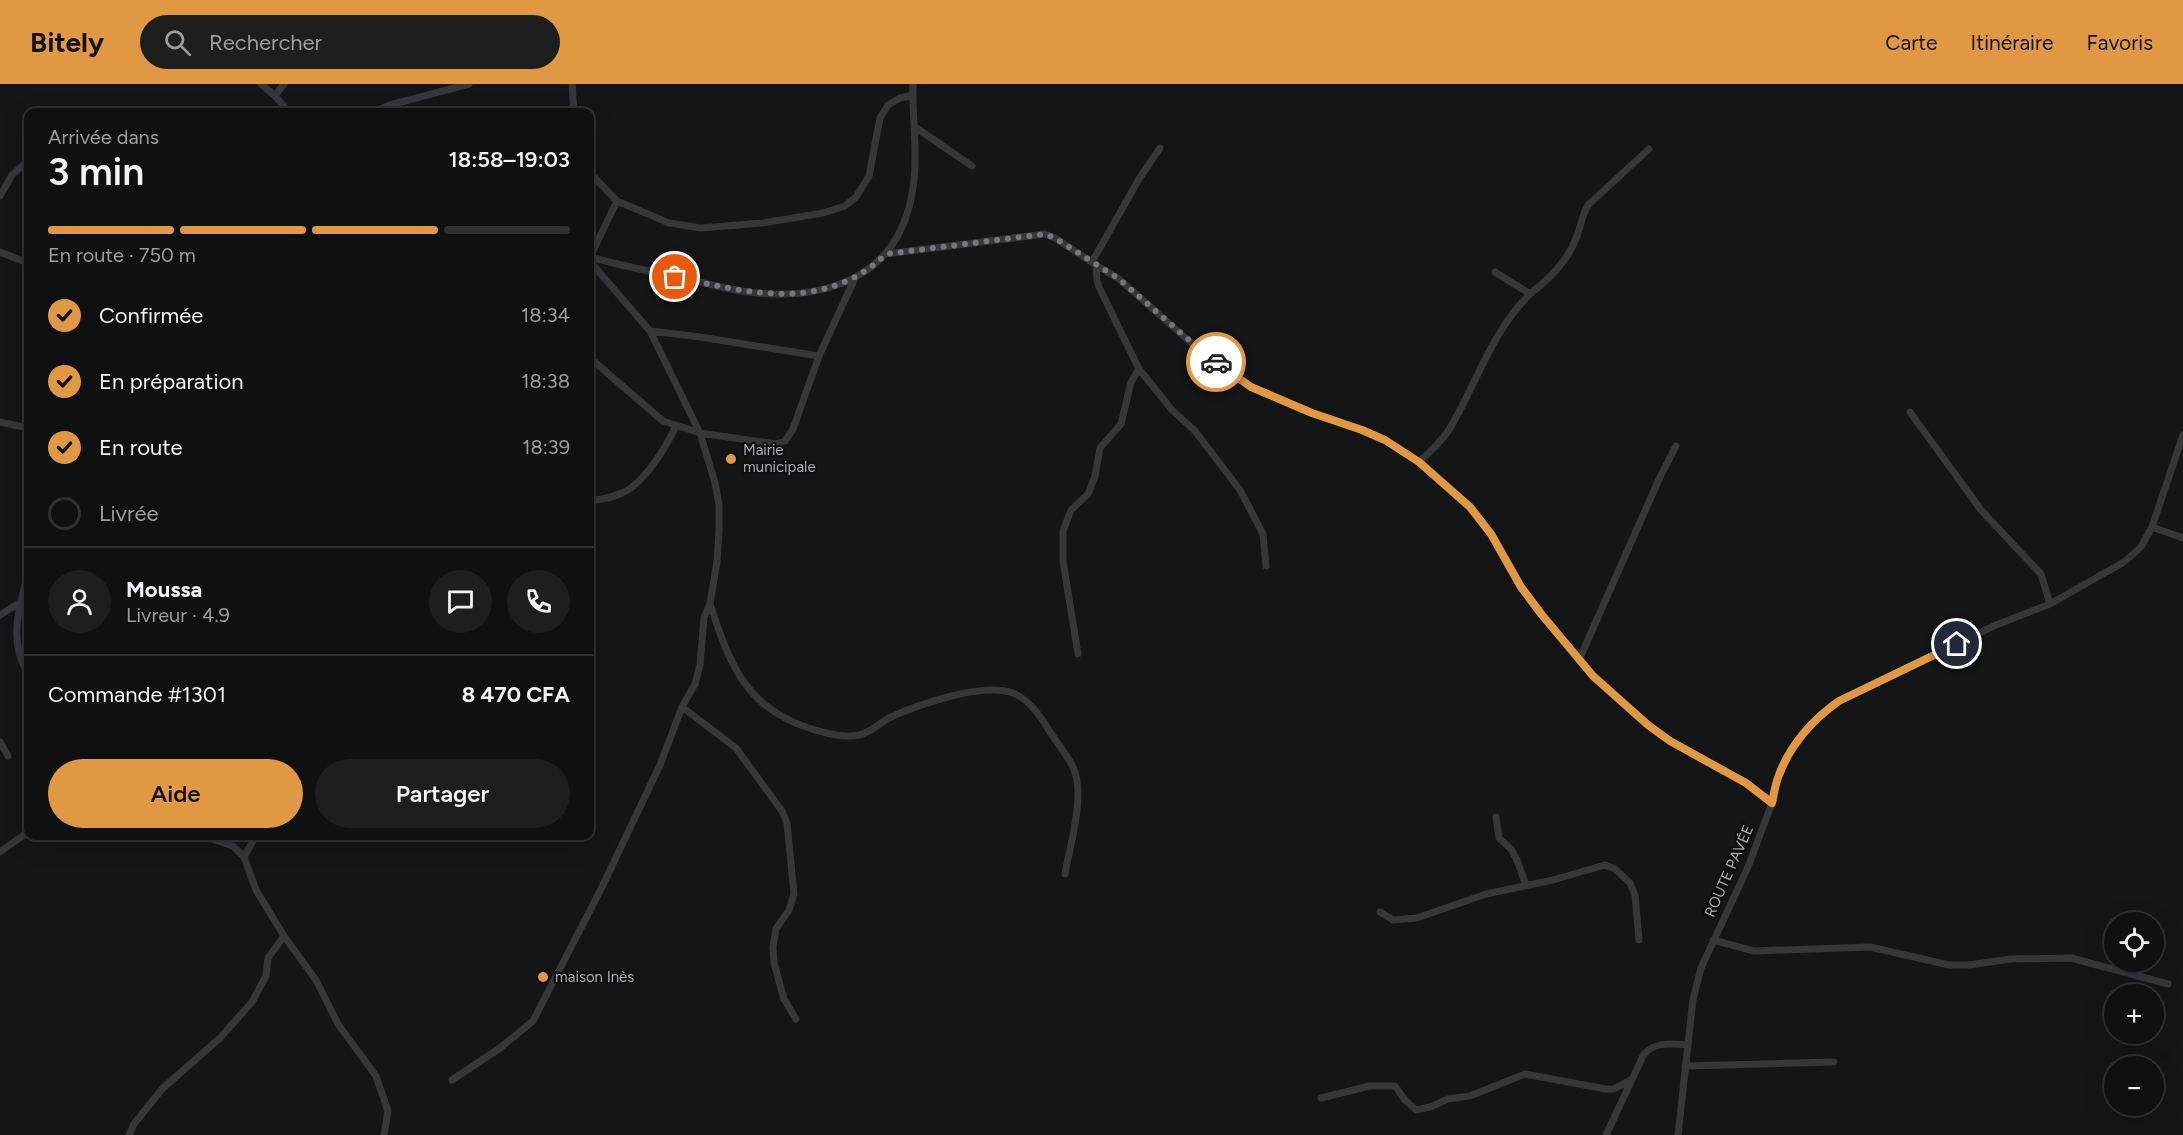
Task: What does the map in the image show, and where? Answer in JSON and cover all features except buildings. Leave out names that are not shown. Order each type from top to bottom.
[{"type":"street","points":[[261,84],[286,108]]},
{"type":"street","points":[[275,96],[284,84]]},
{"type":"street","points":[[383,108],[469,84]]},
{"type":"street","points":[[572,84],[574,108]]},
{"type":"street","points":[[594,258],[742,291],[781,294],[810,292],[834,287],[855,278],[886,254],[901,231],[916,174],[913,95],[915,84]]},
{"type":"street","points":[[594,177],[617,201],[669,223],[701,228],[762,223],[824,213],[845,206],[856,197],[868,176],[880,118],[888,105],[900,98],[913,95]]},
{"type":"street","points":[[915,127],[972,166]]},
{"type":"street","points":[[1160,148],[1139,179],[1094,263],[1097,280],[1139,369],[1172,410],[1195,432],[1240,490],[1263,534],[1266,566]]},
{"type":"street","points":[[1419,462],[1452,425],[1490,348],[1509,318],[1566,258],[1578,236],[1582,215],[1588,205],[1648,148]]},
{"type":"street","points":[[0,196],[12,175],[23,165]]},
{"type":"street","points":[[594,249],[617,201]]},
{"type":"street","points":[[886,254],[1045,234],[1119,279],[1189,340],[1251,387],[1385,440],[1419,462],[1470,507],[1491,534],[1521,587],[1579,660],[1624,706],[1670,741],[1746,783],[1772,803]]},
{"type":"street","points":[[0,252],[24,261]]},
{"type":"street","points":[[452,1080],[500,1048],[533,1020],[601,889],[660,765],[682,707],[695,684],[700,665],[704,618],[710,604],[717,561],[719,504],[708,456],[700,434],[650,331],[594,266]]},
{"type":"street","points":[[1495,272],[1530,294]]},
{"type":"street","points":[[594,361],[663,421],[700,434],[776,444],[784,441],[793,429],[819,356],[855,278]]},
{"type":"street","points":[[650,331],[819,356]]},
{"type":"street","points":[[1078,654],[1063,561],[1063,531],[1071,510],[1088,494],[1095,476],[1100,448],[1121,424],[1131,382],[1139,369]]},
{"type":"street","points":[[1910,412],[1980,510],[2041,574],[2050,604]]},
{"type":"street","points":[[0,422],[24,427]]},
{"type":"street","points":[[594,500],[625,493],[640,480],[669,441],[676,426]]},
{"type":"street","name":"ROUTE PAVÉE","points":[[1678,1135],[1694,990],[1713,940],[1748,867],[1772,803],[1779,775],[1790,753],[1811,724],[1839,701],[1986,630],[2050,604],[2124,562],[2141,547],[2152,527],[2183,435]]},
{"type":"street","points":[[1579,660],[1676,446]]},
{"type":"street","points":[[2152,527],[2183,538]]},
{"type":"street","points":[[24,590],[15,633],[24,661]]},
{"type":"street","points":[[0,615],[21,602]]},
{"type":"street","points":[[710,604],[726,653],[739,677],[771,710],[807,728],[838,736],[856,735],[869,732],[888,718],[906,711],[948,697],[981,690],[1014,693],[1029,704],[1042,719],[1073,768],[1078,783],[1077,806],[1065,874]]},
{"type":"street","points":[[682,707],[736,748],[783,811],[787,823],[794,894],[789,910],[776,929],[773,947],[774,963],[784,999],[796,1019]]},
{"type":"street","points":[[0,742],[8,756]]},
{"type":"street","points":[[1496,818],[1499,838],[1511,849],[1526,885]]},
{"type":"street","points":[[0,852],[24,835]]},
{"type":"street","points":[[215,840],[233,846],[244,857],[256,890],[284,936],[316,980],[338,1024],[376,1076],[388,1111],[384,1135]]},
{"type":"street","points":[[244,857],[254,840]]},
{"type":"street","points":[[1380,912],[1393,920],[1418,918],[1464,901],[1605,865],[1615,869],[1630,883],[1635,895],[1639,940]]},
{"type":"street","points":[[129,1135],[134,1124],[162,1089],[220,1038],[252,1002],[262,985],[268,958],[284,936]]},
{"type":"street","points":[[1713,940],[1754,951],[1870,947],[1949,965],[1969,965],[2011,959],[2071,958],[2168,984]]},
{"type":"street","points":[[1606,1135],[1640,1060],[1650,1048],[1660,1044],[1687,1045]]},
{"type":"street","points":[[1685,1066],[1834,1062]]},
{"type":"street","points":[[1321,1098],[1370,1086],[1395,1086],[1416,1110],[1449,1099],[1470,1096],[1520,1075],[1606,1089],[1614,1089],[1632,1079]]},
{"type":"way so far","points":[[675,277],[742,291],[781,294],[810,292],[834,287],[855,278],[886,254],[1045,234],[1119,279],[1216,362]]},
{"type":"place","name":"Mairie municipale","points":[[731,459]]},
{"type":"place","name":"maison Inès","points":[[543,977]]},
{"type":"route","points":[[1216,362],[1251,387],[1385,440],[1419,462],[1470,507],[1491,534],[1521,587],[1542,615],[1593,676],[1624,706],[1670,741],[1746,783],[1772,803],[1779,775],[1790,753],[1811,724],[1824,711],[1839,701],[1957,644]]}]
